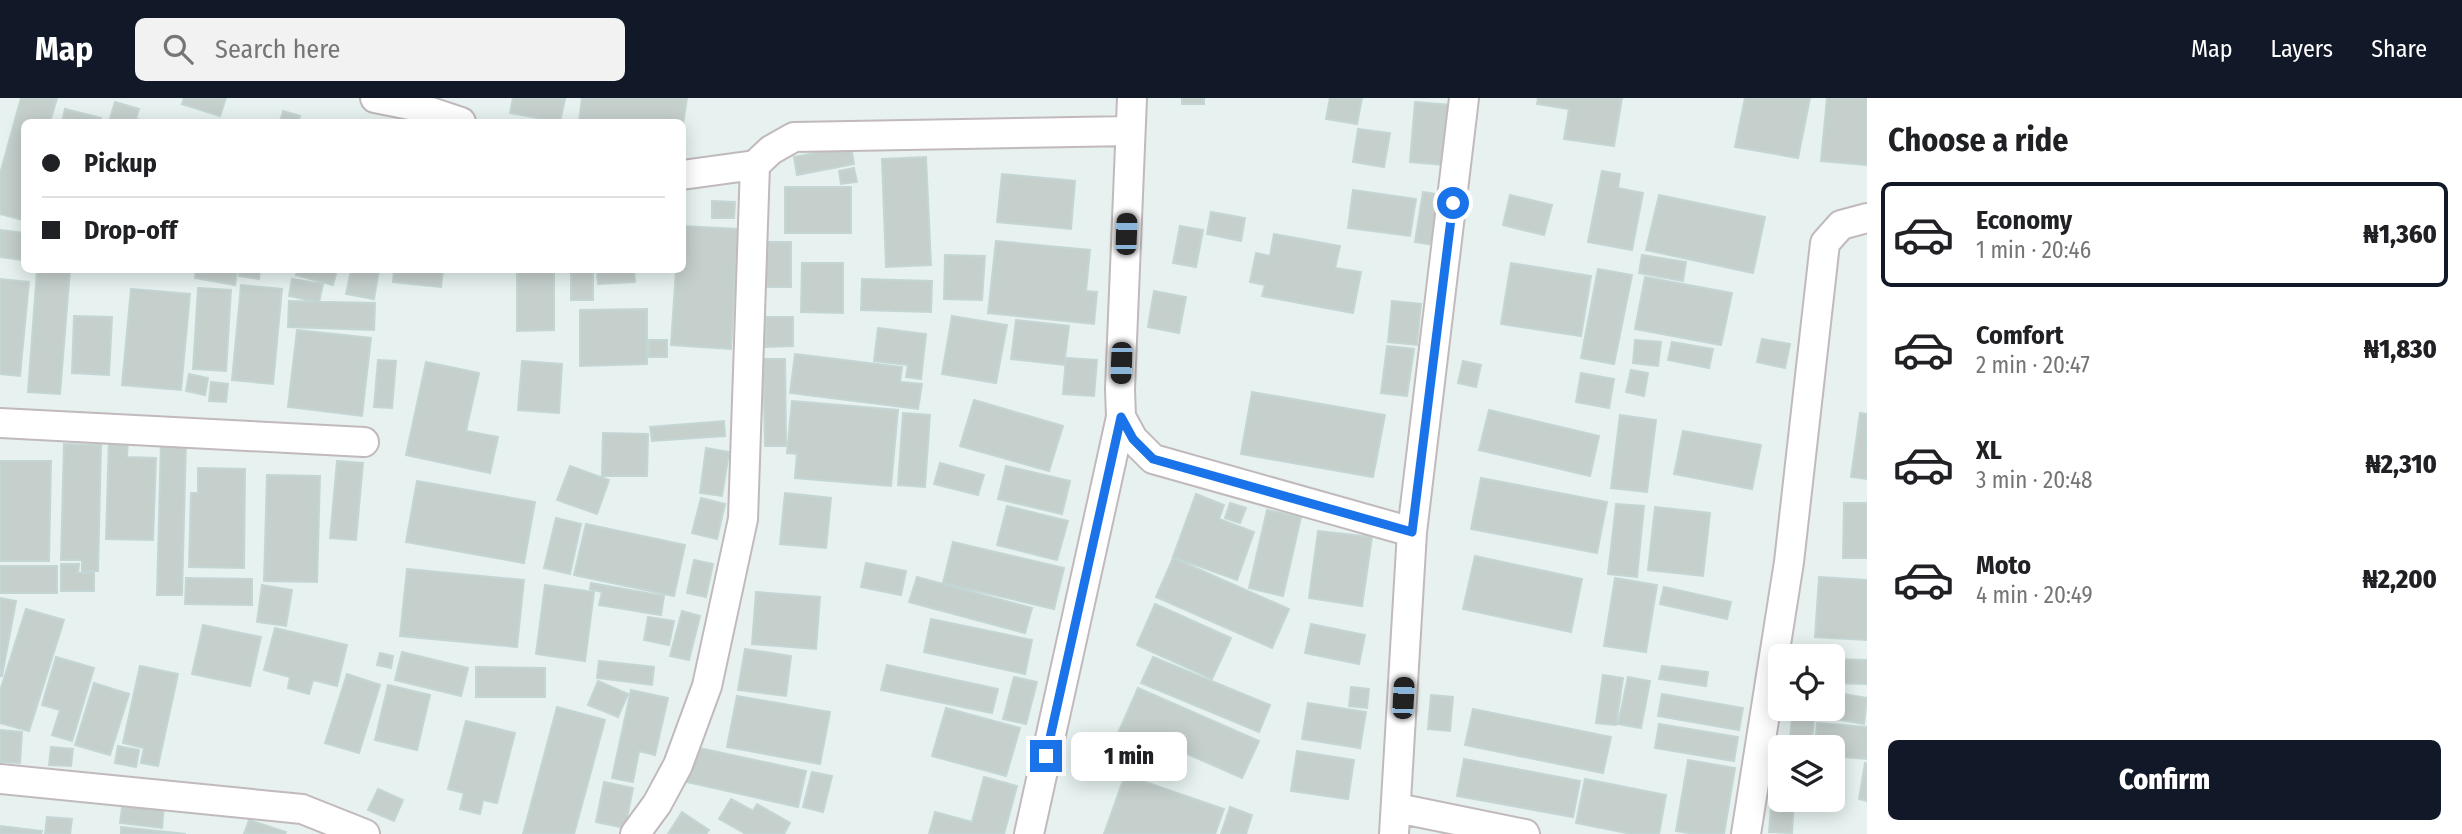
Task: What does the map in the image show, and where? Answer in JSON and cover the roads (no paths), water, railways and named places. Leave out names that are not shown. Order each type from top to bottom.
[{"type":"street","points":[[375,98],[451,119]]},
{"type":"street","points":[[1029,834],[1121,417],[1132,98]]},
{"type":"street","points":[[1464,98],[1412,532],[1396,821],[1524,834]]},
{"type":"street","points":[[686,174],[755,165],[771,150],[794,137],[1130,131]]},
{"type":"street","points":[[635,834],[657,804],[678,765],[707,686],[743,519],[755,165]]},
{"type":"street","points":[[1746,834],[1789,562],[1825,243],[1841,225],[1867,218]]},
{"type":"street","points":[[1121,417],[1133,439],[1153,459],[1412,532]]},
{"type":"street","points":[[0,423],[364,442]]},
{"type":"street","points":[[0,779],[302,809],[365,834]]}]
